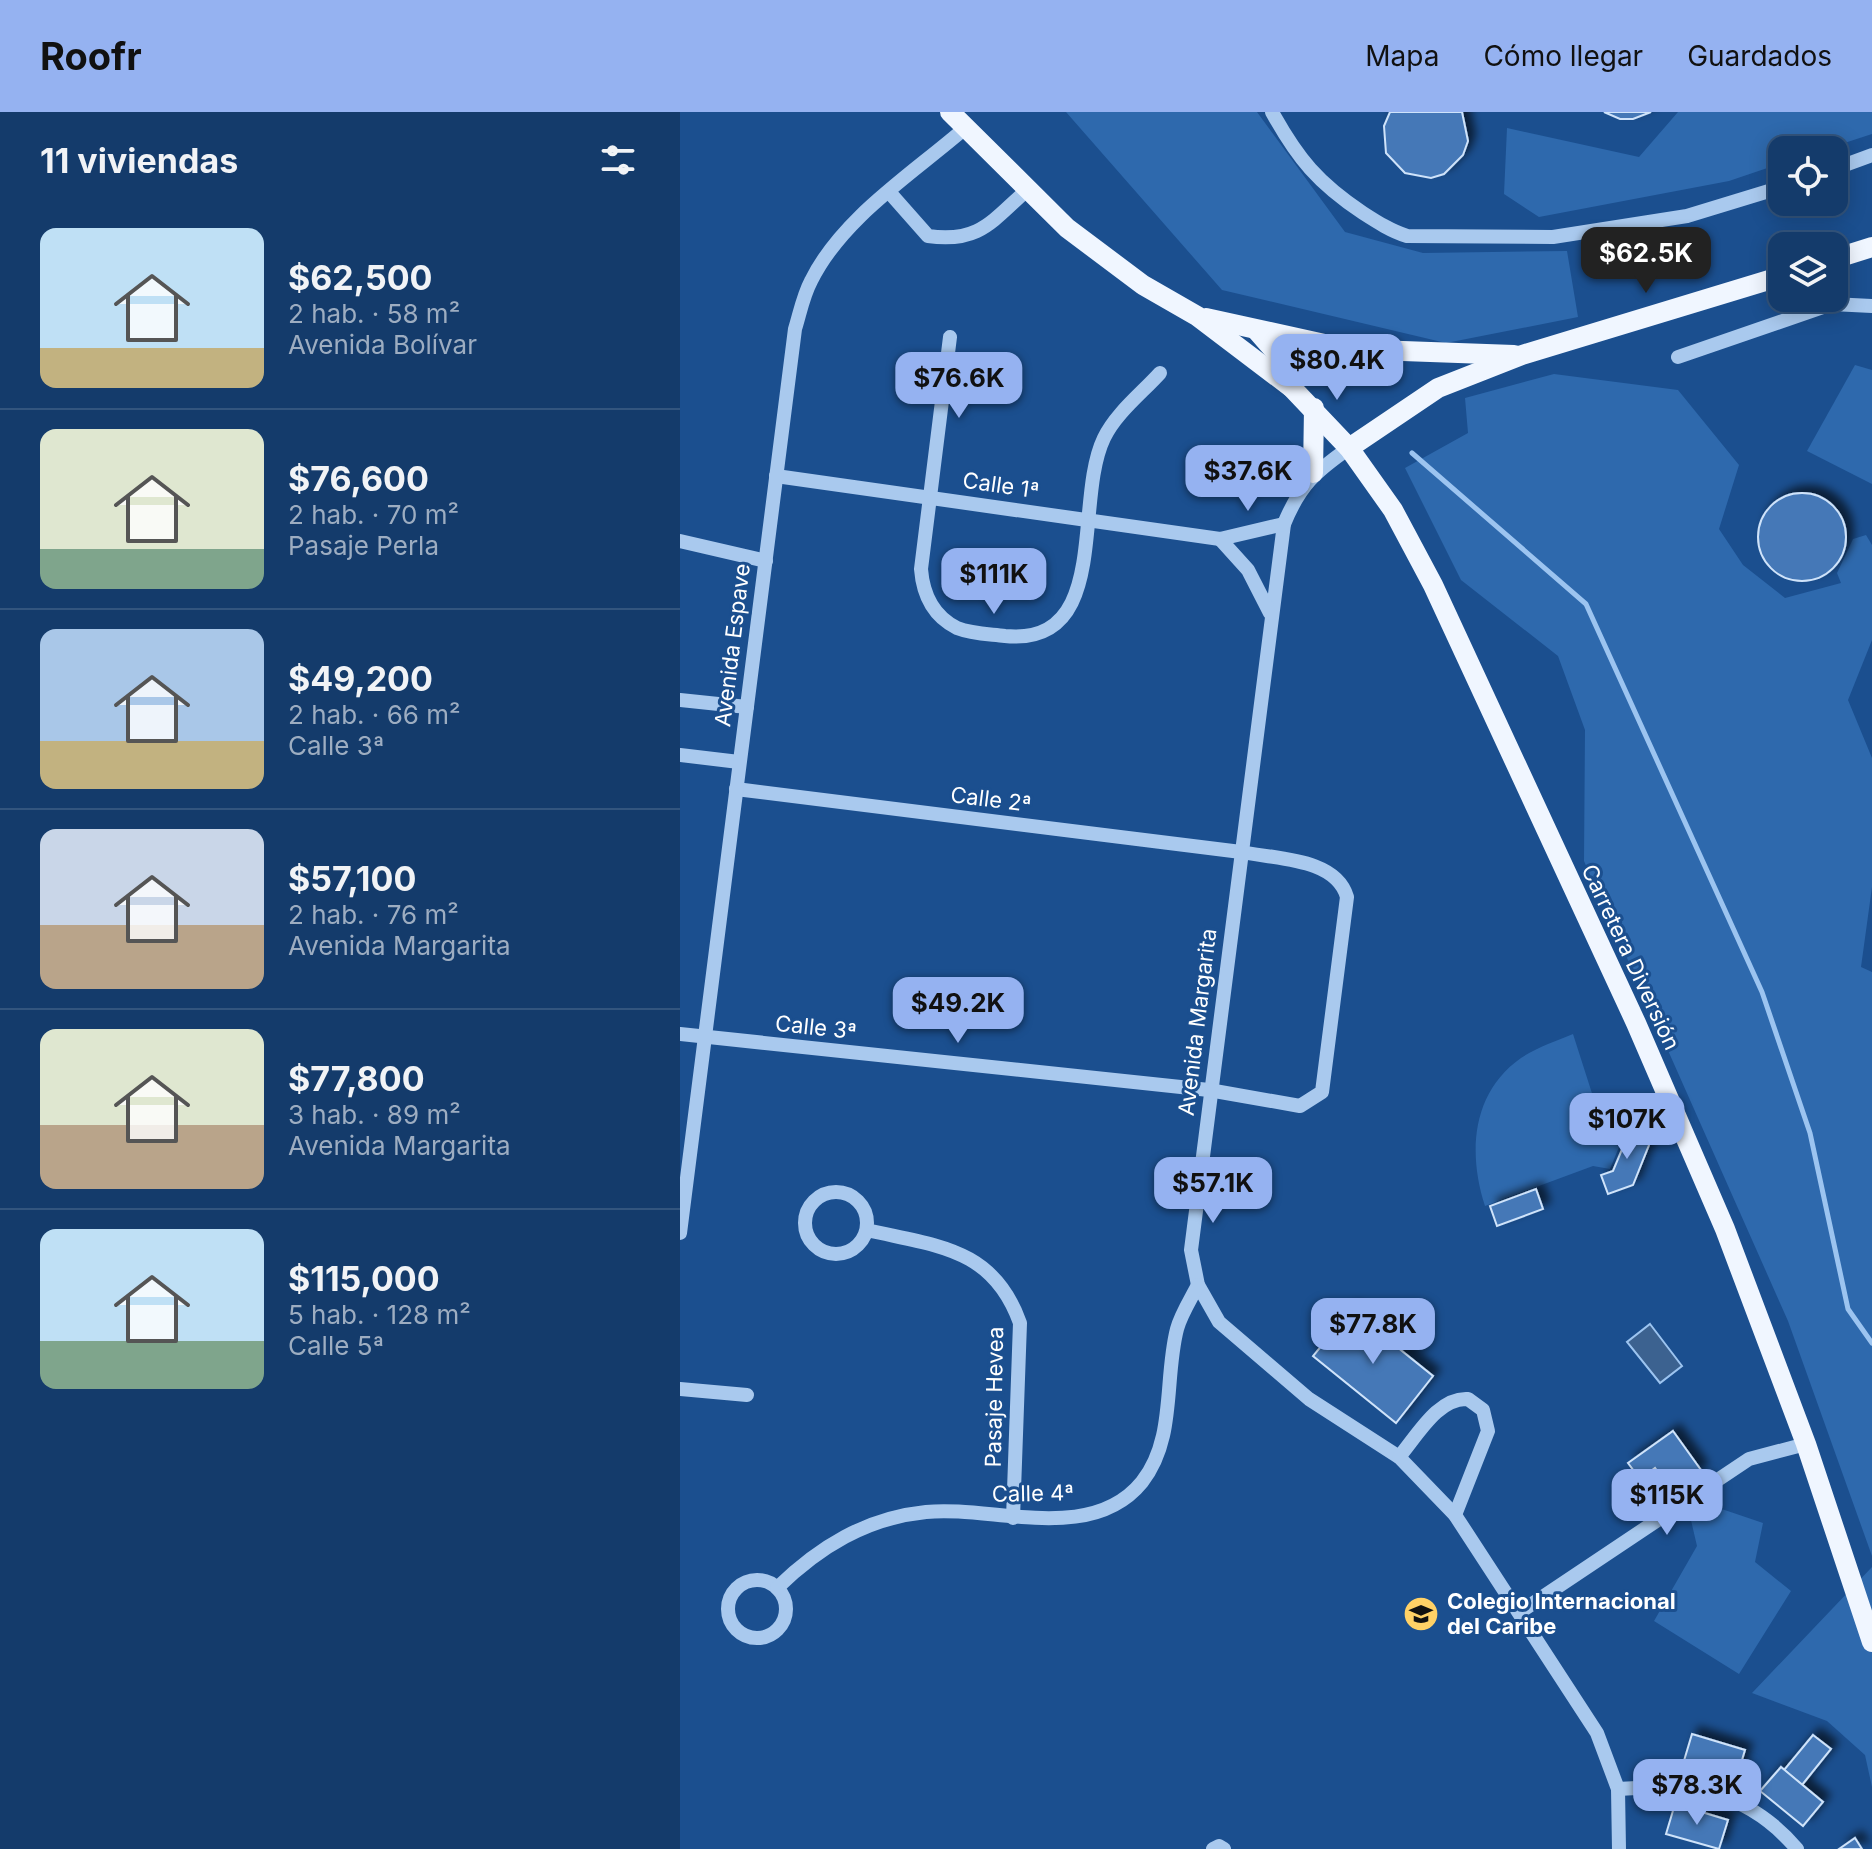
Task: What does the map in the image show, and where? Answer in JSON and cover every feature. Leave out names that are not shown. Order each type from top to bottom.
[{"type":"main road","points":[[950,112],[1067,228],[1143,285],[1197,316],[1313,343],[1373,351],[1522,355]]},
{"type":"main road","points":[[1848,255],[1872,247]]},
{"type":"main road","points":[[1349,448],[1438,388],[1522,355],[1768,280]]},
{"type":"main road","name":"Carretera Diversión","points":[[1197,316],[1314,408],[1349,448],[1393,510],[1433,585],[1636,1023],[1725,1229],[1806,1444],[1872,1642]]},
{"type":"main road","points":[[1257,330],[1278,355],[1292,388]]},
{"type":"main road","points":[[1313,473],[1314,408]]},
{"type":"street","points":[[1272,112],[1303,163],[1326,188],[1386,228],[1407,236],[1553,237],[1687,216],[1768,191]]},
{"type":"street","name":"Avenida Espave","points":[[680,1233],[795,329],[809,283],[830,249],[964,129]]},
{"type":"street","points":[[1848,164],[1872,155]]},
{"type":"street","points":[[890,193],[928,236],[955,240],[979,233],[1027,190]]},
{"type":"street","points":[[1678,357],[1832,304],[1872,306]]},
{"type":"street","points":[[950,337],[929,497],[922,586],[937,614],[950,624],[977,633],[1035,636],[1064,619],[1079,587],[1097,459],[1105,437],[1160,373]]},
{"type":"street","name":"Avenida Margarita","points":[[1349,448],[1313,473],[1294,500],[1284,524],[1270,613],[1191,1250],[1198,1285],[1219,1322],[1309,1399],[1399,1457],[1455,1515],[1597,1733],[1618,1789],[1619,1849]]},
{"type":"street","name":"Calle 1ª","points":[[776,476],[1220,539]]},
{"type":"street","points":[[1270,613],[1248,570],[1220,539],[1284,524]]},
{"type":"street","points":[[680,541],[766,561]]},
{"type":"street","points":[[680,700],[747,707]]},
{"type":"street","points":[[680,755],[739,762]]},
{"type":"street","name":"Calle 2ª","points":[[736,789],[1241,852],[1320,867],[1343,881],[1347,897],[1322,1092],[1300,1106],[1209,1090]]},
{"type":"street","name":"Calle 3ª","points":[[680,1034],[1209,1090]]},
{"type":"street","points":[[843,1192],[853,1196],[866,1210],[867,1230],[856,1248],[836,1254],[816,1247],[809,1238],[805,1218],[816,1199],[824,1194],[843,1192]]},
{"type":"street","name":"Pasaje Hevea","points":[[867,1230],[954,1250],[973,1259],[991,1273],[1013,1303],[1020,1323],[1013,1518]]},
{"type":"street","name":"Calle 4ª","points":[[777,1588],[810,1556],[865,1526],[929,1512],[1013,1518],[1096,1512],[1120,1501],[1141,1483],[1155,1460],[1163,1434],[1177,1327],[1198,1285]]},
{"type":"street","points":[[680,1389],[747,1395]]},
{"type":"street","points":[[1399,1457],[1441,1407],[1451,1401],[1468,1399],[1483,1410],[1488,1431],[1455,1515]]},
{"type":"street","points":[[1520,1612],[1749,1459],[1806,1444]]},
{"type":"street","points":[[751,1580],[769,1583],[777,1588],[786,1606],[782,1625],[766,1637],[756,1639],[737,1632],[731,1624],[728,1606],[735,1590],[751,1580]]},
{"type":"street","points":[[1618,1789],[1657,1786],[1716,1793],[1769,1822],[1797,1849]]},
{"type":"street","points":[[1213,1849],[1219,1846],[1224,1849]]},
{"type":"shaded area","points":[[1066,112],[1257,112],[1345,232],[1423,253],[1567,251],[1578,317],[1446,343],[1222,290]]},
{"type":"shaded area","points":[[1678,112],[1872,112],[1872,134],[1848,142],[1848,136],[1768,136],[1768,168],[1729,181],[1539,217],[1504,194],[1507,128],[1639,157]]},
{"type":"shaded area","points":[[1855,365],[1872,370],[1872,484],[1807,451]]},
{"type":"shaded area","points":[[1554,374],[1678,390],[1739,465],[1719,529],[1743,565],[1785,598],[1841,583],[1837,573],[1853,539],[1866,535],[1872,545],[1872,640],[1848,700],[1872,758],[1872,887],[1861,967],[1872,972],[1872,1556],[1788,1321],[1584,861],[1585,730],[1558,656],[1461,580],[1405,468],[1468,433],[1465,398]]},
{"type":"shaded area","points":[[1573,1034],[1605,1134],[1619,1147],[1610,1169],[1593,1166],[1485,1206],[1476,1166],[1478,1126],[1483,1106],[1504,1072],[1521,1058]]},
{"type":"shaded area","points":[[1650,1324],[1682,1366],[1660,1383],[1627,1342]]},
{"type":"shaded area","points":[[1707,1504],[1763,1523],[1755,1562],[1791,1591],[1739,1674],[1654,1621],[1697,1546],[1690,1516]]},
{"type":"shaded area","points":[[1872,1567],[1872,1787],[1865,1755],[1827,1721],[1752,1693]]},
{"type":"building","points":[[1390,112],[1462,112],[1468,141],[1463,155],[1444,174],[1431,178],[1405,173],[1386,153],[1384,126]]},
{"type":"building","points":[[1604,112],[1651,112],[1633,119],[1620,119]]},
{"type":"building","points":[[1802,493],[1819,497],[1833,506],[1842,520],[1846,537],[1842,554],[1833,568],[1819,577],[1802,581],[1785,577],[1771,568],[1762,554],[1758,537],[1762,520],[1771,506],[1785,497]]},
{"type":"building","points":[[1640,1126],[1649,1145],[1633,1185],[1608,1194],[1601,1175],[1613,1171],[1623,1147],[1618,1136]]},
{"type":"building","points":[[1536,1189],[1543,1209],[1497,1226],[1490,1206]]},
{"type":"building","points":[[1351,1310],[1433,1376],[1396,1423],[1313,1356]]},
{"type":"building","points":[[1673,1431],[1701,1470],[1672,1491],[1655,1468],[1640,1479],[1628,1463]]},
{"type":"building","points":[[1692,1734],[1745,1750],[1736,1780],[1683,1764]]},
{"type":"building","points":[[1813,1735],[1831,1749],[1802,1785],[1784,1770]]},
{"type":"building","points":[[1781,1767],[1823,1802],[1803,1826],[1760,1791]]},
{"type":"building","points":[[1675,1804],[1728,1820],[1719,1849],[1666,1834]]},
{"type":"building","points":[[1855,1838],[1862,1849],[1839,1849]]},
{"type":"waterway","points":[[1412,453],[1586,604],[1762,992],[1810,1133],[1848,1309],[1872,1343]]},
{"type":"place","name":"Colegio Internacional del Caribe","points":[[1421,1614]]}]
